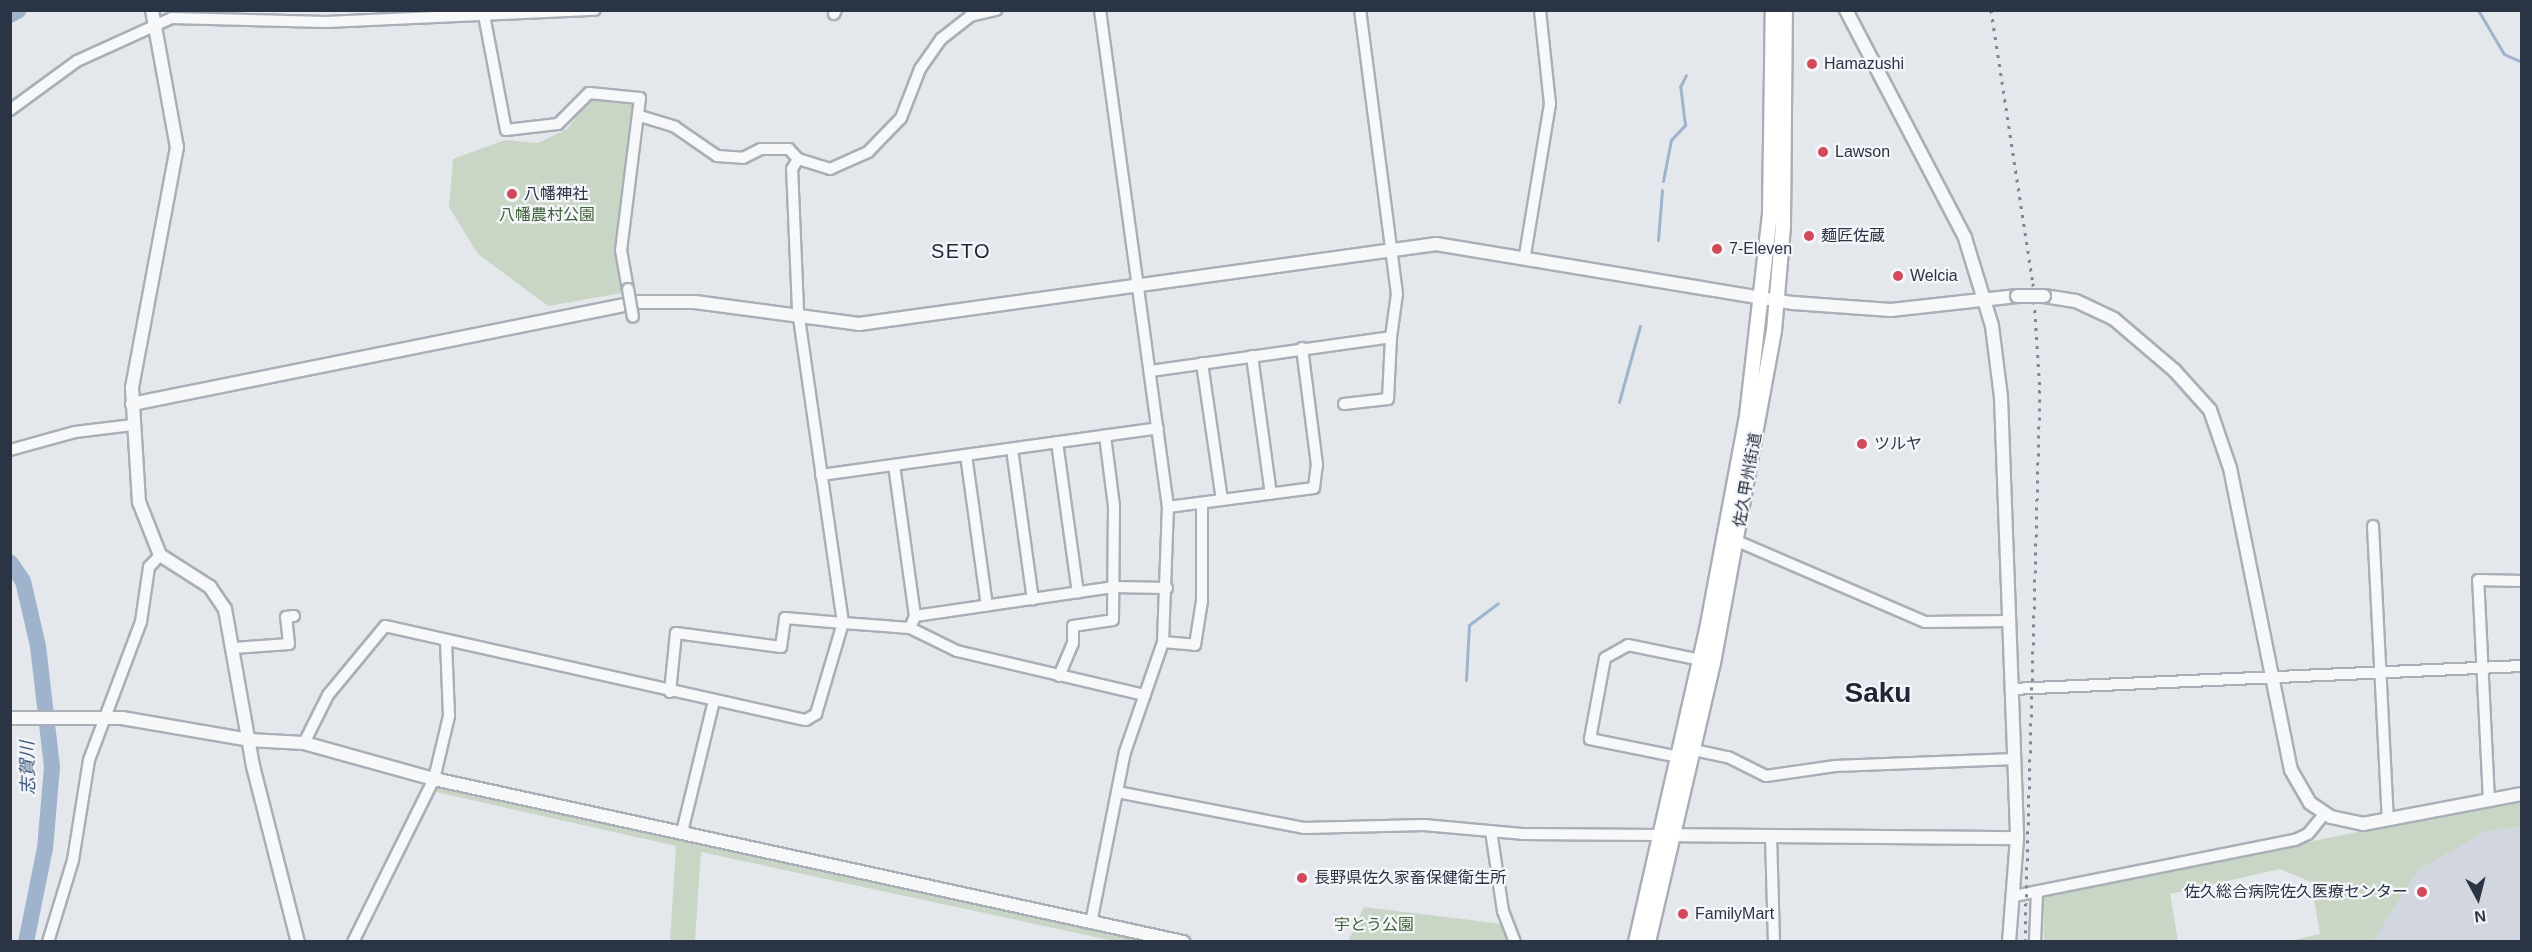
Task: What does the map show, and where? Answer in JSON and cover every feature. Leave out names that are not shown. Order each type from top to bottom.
[{"type":"main road","name":"佐久甲州街道","points":[[1771,300],[1773,10]]},
{"type":"main road","name":"佐久甲州街道","points":[[1636,942],[1694,750],[1707,662],[1731,539],[1771,300],[1785,10]]},
{"type":"main road","name":"佐久甲州街道","points":[[1648,942],[1679,756],[1707,662]]},
{"type":"street","points":[[10,110],[77,61],[153,16],[484,15],[595,10]]},
{"type":"street","points":[[640,116],[675,127],[717,156],[743,158],[761,149],[789,149],[798,159],[830,169],[868,152],[901,118],[920,69],[941,39],[970,16],[996,10]]},
{"type":"street","points":[[1091,923],[1117,792],[1163,642],[1167,588],[1168,507],[1100,10]]},
{"type":"street","points":[[1344,404],[1388,399],[1391,337],[1397,294],[1389,249],[1360,10]]},
{"type":"street","points":[[1525,255],[1550,104],[1540,10]]},
{"type":"street","points":[[1846,10],[1943,194],[1986,299],[2000,387],[2015,759],[2017,838],[2014,896],[2008,942]]},
{"type":"street","points":[[484,15],[506,130],[558,124],[589,93],[640,98],[640,116],[622,236],[633,316]]},
{"type":"street","points":[[153,16],[174,110],[176,156],[132,404],[132,425],[143,519],[160,555],[215,591],[225,609],[234,648],[249,740],[298,942]]},
{"type":"street","points":[[304,743],[328,695],[381,627],[670,692],[814,717],[843,623],[800,320],[791,187],[792,169],[798,159]]},
{"type":"street","points":[[132,404],[639,302],[695,302],[800,320],[859,324],[1389,249],[1453,244],[1771,300],[1891,310],[2017,296],[2044,296],[2076,301],[2114,320],[2174,370],[2210,410],[2230,468],[2290,770],[2304,796],[2324,814],[2349,823],[2388,820],[2522,794]]},
{"type":"street","points":[[1150,371],[1391,337]]},
{"type":"street","points":[[1168,507],[1314,488],[1317,465],[1302,348]]},
{"type":"street","points":[[1252,356],[1271,494]]},
{"type":"street","points":[[1202,363],[1222,500]]},
{"type":"street","points":[[10,450],[75,432],[132,425]]},
{"type":"street","points":[[821,475],[1158,428]]},
{"type":"street","points":[[1059,676],[1073,643],[1073,626],[1113,620],[1114,506],[1105,436]]},
{"type":"street","points":[[1057,442],[1078,592]]},
{"type":"street","points":[[1012,449],[1033,600]]},
{"type":"street","points":[[966,455],[987,606]]},
{"type":"street","points":[[894,465],[915,616],[910,628]]},
{"type":"street","points":[[1163,642],[1194,645],[1202,601],[1202,503]]},
{"type":"street","points":[[2373,526],[2388,820]]},
{"type":"street","points":[[1731,539],[1925,622],[2010,621]]},
{"type":"street","points":[[48,942],[73,860],[86,774],[141,622],[149,567],[160,555]]},
{"type":"street","points":[[2489,801],[2478,580],[2522,581]]},
{"type":"street","points":[[915,616],[1113,587],[1167,588]]},
{"type":"street","points":[[234,648],[289,644],[286,617],[294,616]]},
{"type":"street","points":[[670,692],[676,633],[781,647],[785,618],[910,628],[949,648],[1145,695]]},
{"type":"street","points":[[353,942],[434,779],[449,716],[446,640]]},
{"type":"street","points":[[1679,756],[1590,739],[1605,658],[1628,645],[1707,662]]},
{"type":"street","points":[[2012,689],[2272,681],[2522,666]]},
{"type":"street","points":[[682,832],[714,701]]},
{"type":"street","points":[[11,718],[106,717],[249,740],[304,743],[434,779],[1183,942]]},
{"type":"street","points":[[1694,750],[1728,757],[1766,776],[1835,766],[2015,759]]},
{"type":"street","points":[[1117,792],[1304,828],[1424,825],[1491,831],[1667,835],[2017,838]]},
{"type":"street","points":[[2014,896],[2295,840],[2308,834],[2324,814]]},
{"type":"street","points":[[1491,831],[1503,910],[1515,942]]},
{"type":"street","points":[[1771,835],[1774,942]]},
{"type":"street","points":[[2035,942],[2037,893]]},
{"type":"shaded area","name":"佐久総合病院佐久医療センター","points":[[2521,800],[2521,941],[2334,941],[2313,843]]},
{"type":"green space","name":"八幡農村公園","points":[[591,99],[635,104],[616,252],[622,293],[548,306],[478,254],[449,207],[453,159],[505,140],[538,143],[567,129]]},
{"type":"green space","points":[[439,784],[1161,941],[1114,941],[701,852],[695,941],[670,941],[676,846],[436,792]]},
{"type":"green space","points":[[2521,798],[2521,826],[2486,831],[2418,870],[2373,941],[2290,941],[2320,934],[2311,882],[2280,869],[2170,894],[2178,941],[2044,941],[2043,897]]},
{"type":"green space","name":"宇とう公園","points":[[1364,907],[1503,924],[1510,942],[1348,942]]},
{"type":"waterway","name":"志賀川","points":[[10,15],[19,10]]},
{"type":"waterway","points":[[2478,10],[2504,54],[2522,62]]},
{"type":"waterway","points":[[1663,181],[1671,140],[1685,125],[1680,87],[1686,75]]},
{"type":"waterway","points":[[1658,240],[1662,190]]},
{"type":"waterway","points":[[1619,402],[1640,326]]},
{"type":"waterway","name":"志賀川","points":[[10,562],[23,581],[38,646],[52,767],[45,848],[26,942]]},
{"type":"waterway","points":[[1466,680],[1469,625],[1498,603]]},
{"type":"railway","points":[[1991,10],[2033,283],[2040,390],[2025,942]]},
{"type":"place","name":"Hamazushi","points":[[1812,64]]},
{"type":"place","name":"Lawson","points":[[1823,152]]},
{"type":"place","name":"八幡神社","points":[[512,194]]},
{"type":"place","name":"麺匠佐蔵","points":[[1809,236]]},
{"type":"place","name":"7-Eleven","points":[[1717,249]]},
{"type":"place","name":"Welcia","points":[[1898,276]]},
{"type":"place","name":"ツルヤ","points":[[1862,444]]},
{"type":"place","name":"長野県佐久家畜保健衛生所","points":[[1302,878]]},
{"type":"place","name":"佐久総合病院佐久医療センター","points":[[2422,892]]},
{"type":"place","name":"FamilyMart","points":[[1683,914]]},
{"type":"district","name":"SETO","points":[[961,251]]},
{"type":"district","name":"Saku","points":[[1878,693]]}]
